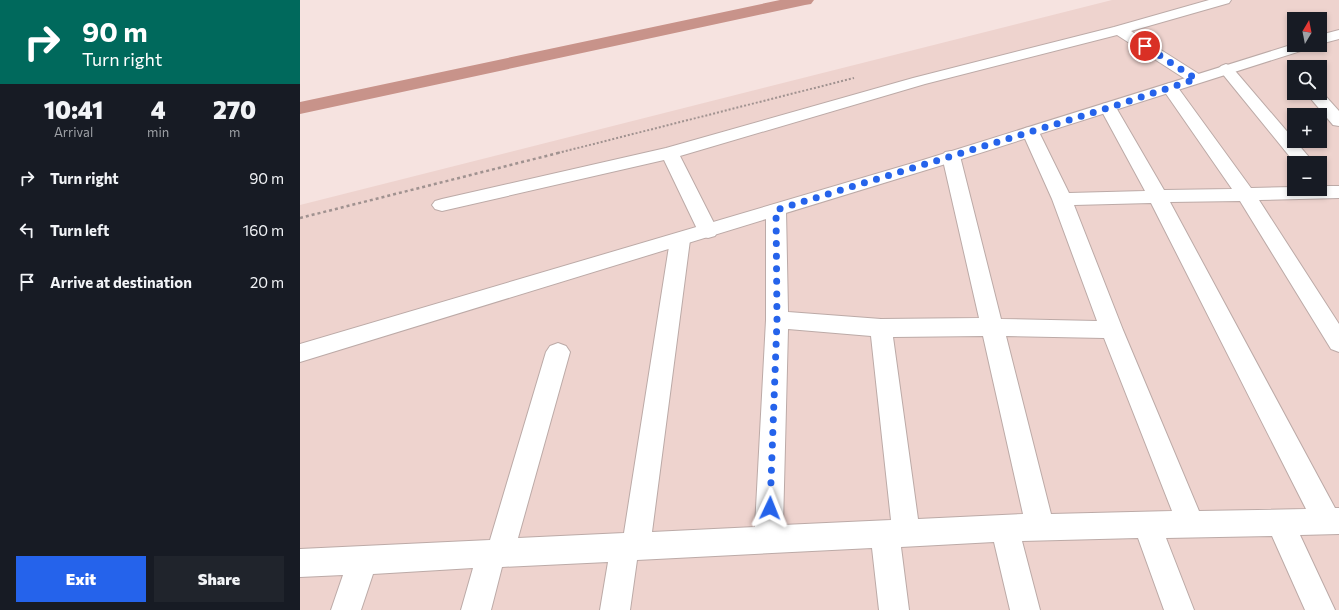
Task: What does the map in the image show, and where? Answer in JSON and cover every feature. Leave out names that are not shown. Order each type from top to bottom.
[{"type":"street","points":[[442,205],[670,153],[919,81],[1119,30],[1224,0]]},
{"type":"street","points":[[1119,30],[1196,79]]},
{"type":"street","points":[[1327,38],[1339,34]]},
{"type":"street","points":[[300,354],[680,240],[1108,108],[1287,50]]},
{"type":"street","points":[[1226,69],[1299,156]]},
{"type":"street","points":[[1170,88],[1246,195],[1339,342]]},
{"type":"street","points":[[1320,100],[1339,121]]},
{"type":"street","points":[[300,563],[1005,528],[1333,521],[1158,197],[1108,108]]},
{"type":"street","points":[[1031,132],[1062,198],[1112,330],[1191,524]]},
{"type":"street","points":[[670,153],[708,231]]},
{"type":"street","points":[[951,156],[1040,527]]},
{"type":"street","points":[[1062,198],[1332,193]]},
{"type":"street","points":[[768,540],[777,320],[776,210]]},
{"type":"street","points":[[615,610],[631,547],[680,240]]},
{"type":"street","points":[[777,320],[881,328],[991,327],[1112,330]]},
{"type":"street","points":[[881,328],[896,533],[894,610]]},
{"type":"street","points":[[476,610],[558,352]]},
{"type":"street","points":[[1280,522],[1320,610]]},
{"type":"street","points":[[1147,525],[1179,610]]},
{"type":"street","points":[[1005,528],[1025,610]]},
{"type":"street","points":[[346,610],[362,560]]},
{"type":"path","points":[[300,218],[856,77]]},
{"type":"shaded area","points":[[1112,0],[1339,0],[1339,610],[300,610],[300,205]]},
{"type":"waterway","points":[[300,108],[805,0]]},
{"type":"route","points":[[770,508],[777,320],[776,210],[1108,108],[1196,79],[1145,46]]}]
